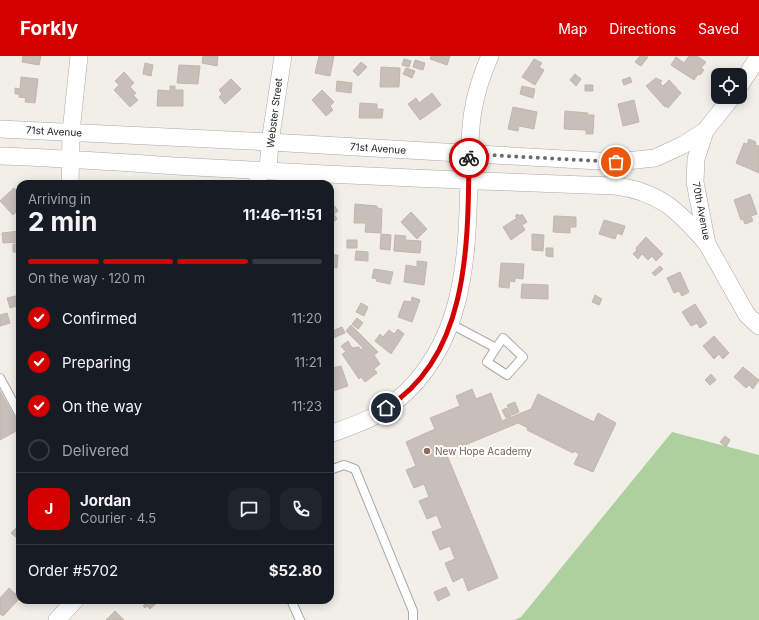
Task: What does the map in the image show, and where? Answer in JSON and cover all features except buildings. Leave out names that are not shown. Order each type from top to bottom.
[{"type":"street","points":[[70,180],[71,132],[79,56]]},
{"type":"street","name":"Webster Street","points":[[270,176],[270,142],[283,56]]},
{"type":"street","points":[[334,433],[368,420],[395,403],[418,380],[436,357],[451,324],[459,297],[466,245],[470,127],[479,81],[490,56]]},
{"type":"street","points":[[747,75],[759,56]]},
{"type":"street","name":"71st Avenue","points":[[0,129],[270,142],[616,162],[655,158],[683,145],[705,131],[726,104]]},
{"type":"street","name":"70th Avenue","points":[[705,131],[696,159],[695,182],[707,244],[747,314],[759,326]]},
{"type":"street","points":[[0,156],[70,158],[270,176],[614,186],[633,188],[676,210],[707,244]]},
{"type":"street","points":[[614,186],[616,162]]},
{"type":"street","points":[[56,620],[71,604]]},
{"type":"lane","points":[[451,324],[496,348]]},
{"type":"lane","points":[[503,338],[523,357],[507,375],[487,362],[496,348],[503,338]]},
{"type":"lane","points":[[0,378],[16,408]]},
{"type":"lane","points":[[334,469],[344,465],[355,469],[413,611],[413,620]]},
{"type":"lane","points":[[293,604],[300,620]]},
{"type":"green space","points":[[672,432],[759,455],[759,620],[515,620],[521,617]]},
{"type":"way so far","points":[[469,158],[470,154],[531,158],[585,159],[616,162]]},
{"type":"place","name":"New Hope Academy","points":[[427,451]]},
{"type":"route","points":[[386,408],[395,403],[418,380],[436,357],[450,329],[459,297],[466,245],[469,158]]}]
